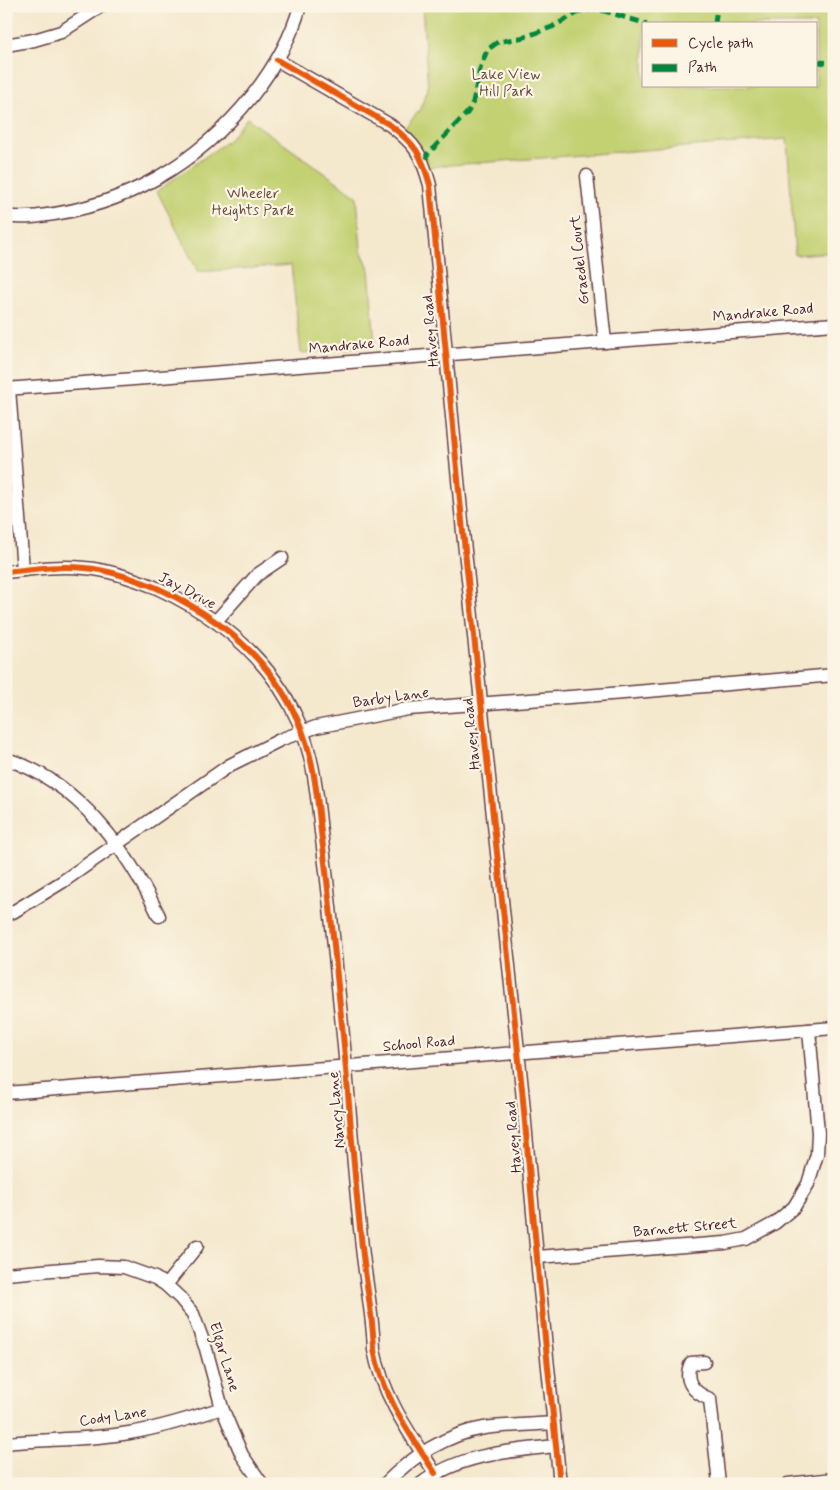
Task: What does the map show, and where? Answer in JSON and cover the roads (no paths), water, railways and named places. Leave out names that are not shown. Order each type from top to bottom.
[{"type":"street","points":[[6,45],[62,32],[101,6]]},
{"type":"street","points":[[6,217],[40,216],[100,202],[142,186],[173,169],[194,154],[223,130],[269,74],[297,17],[300,6]]},
{"type":"street","name":"Havey Road","points":[[277,60],[390,125],[416,148],[426,169],[430,185],[560,1484]]},
{"type":"street","name":"Graedel Court","points":[[587,176],[605,342]]},
{"type":"street","name":"Mandrake Road","points":[[8,389],[834,324]]},
{"type":"street","points":[[8,389],[24,570]]},
{"type":"street","points":[[216,621],[257,575],[282,558]]},
{"type":"street","name":"Jay Drive","points":[[6,572],[58,567],[86,568],[129,578],[183,600],[216,621],[239,639],[259,659],[281,689],[302,732]]},
{"type":"street","name":"Barby Lane","points":[[6,913],[13,912],[62,882],[230,764],[263,747],[316,727],[392,712],[834,676]]},
{"type":"street","name":"Nancy Lane","points":[[302,732],[315,781],[324,855],[346,1066],[360,1236],[376,1364],[388,1396],[409,1434],[435,1473]]},
{"type":"street","points":[[6,759],[31,768],[58,783],[96,819],[131,864],[160,916]]},
{"type":"street","name":"School Road","points":[[6,1093],[834,1028]]},
{"type":"street","name":"Barnett Street","points":[[537,1257],[725,1243],[746,1239],[775,1223],[794,1207],[808,1184],[817,1154],[818,1133],[810,1030]]},
{"type":"street","points":[[166,1285],[198,1246]]},
{"type":"street","name":"Elgar Lane","points":[[6,1274],[98,1266],[124,1266],[155,1278],[166,1285],[193,1314],[199,1328],[222,1408],[242,1455],[262,1484]]},
{"type":"street","points":[[704,1362],[691,1363],[687,1371],[688,1378],[697,1392],[701,1396],[710,1399],[719,1484]]},
{"type":"street","name":"Cody Lane","points":[[6,1443],[67,1440],[129,1433],[176,1423],[222,1408]]},
{"type":"street","points":[[385,1484],[397,1471],[422,1454],[455,1436],[485,1428],[553,1423]]},
{"type":"street","points":[[421,1484],[435,1473],[475,1458],[502,1451],[556,1446]]},
{"type":"street","points":[[788,1484],[834,1480]]},
{"type":"park label","name":"Lake View Hill Park","points":[[506,84]]},
{"type":"park label","name":"Wheeler Heights Park","points":[[253,202]]}]
